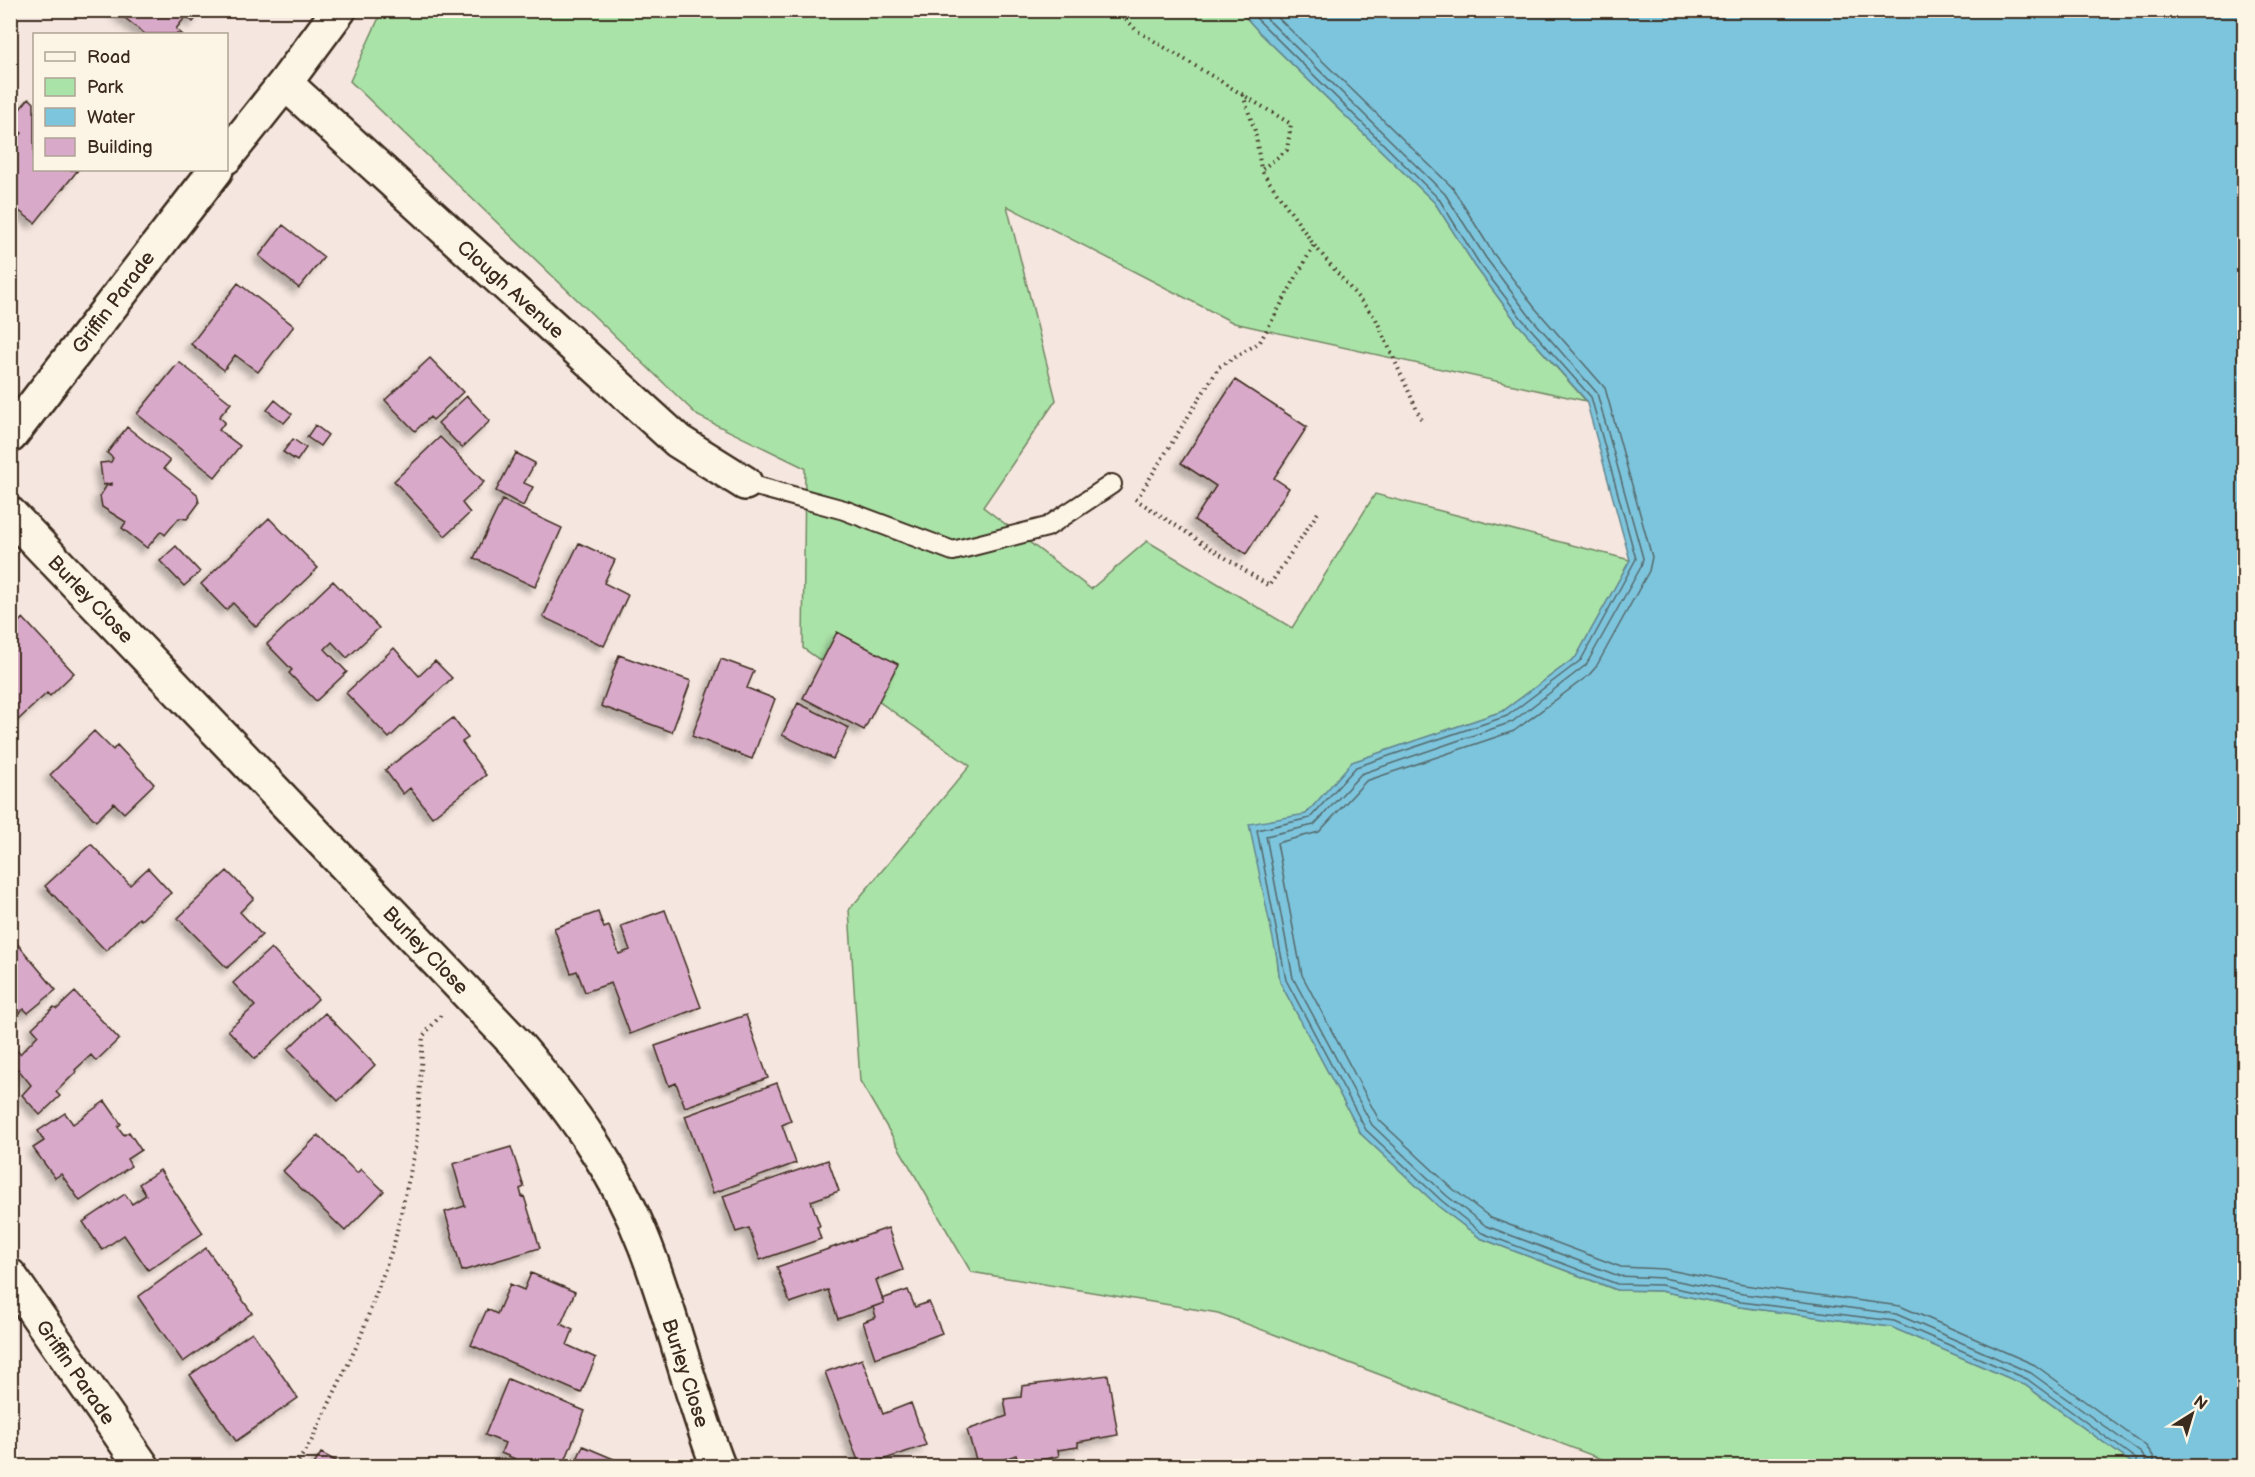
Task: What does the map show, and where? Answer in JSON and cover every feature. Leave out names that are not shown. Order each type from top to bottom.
[{"type":"street","points":[[228,154],[339,10]]},
{"type":"street","name":"Clough Avenue","points":[[285,83],[678,441],[745,483]]},
{"type":"street","name":"Griffin Parade","points":[[10,435],[215,171]]},
{"type":"street","name":"Burley Close","points":[[10,514],[518,1045],[557,1093],[595,1146],[622,1192],[645,1245],[718,1467]]},
{"type":"street","name":"Griffin Parade","points":[[10,1276],[142,1467]]},
{"type":"lane","points":[[745,483],[844,510],[953,552],[1047,527],[1112,484]]},
{"type":"path","points":[[1118,10],[1136,30],[1291,124],[1287,150],[1261,170]]},
{"type":"path","points":[[1243,94],[1255,131],[1261,170],[1314,245],[1376,319],[1421,419]]},
{"type":"path","points":[[1136,500],[1219,367],[1260,342],[1314,245]]},
{"type":"path","points":[[1112,484],[1269,586],[1319,511]]},
{"type":"path","points":[[295,1467],[310,1444],[359,1341],[394,1244],[416,1147],[423,1036],[464,989]]},
{"type":"green space","points":[[382,11],[1240,11],[1435,203],[1475,266],[1517,323],[1586,401],[1234,323],[1007,206],[1056,400],[983,507],[1091,589],[1147,541],[1292,628],[1375,494],[1630,560],[1576,657],[1503,711],[1353,762],[1306,814],[1277,958],[1280,982],[1361,1134],[1438,1206],[1480,1238],[1616,1290],[1660,1291],[1740,1307],[1891,1327],[2025,1385],[2136,1466],[1620,1466],[1218,1313],[971,1272],[860,1081],[849,910],[970,766],[803,648],[805,468],[698,416],[350,81]]},
{"type":"water","points":[[1240,11],[2244,11],[2244,1466],[2136,1466],[2025,1385],[1891,1327],[1740,1307],[1660,1291],[1617,1290],[1480,1238],[1438,1206],[1361,1134],[1280,982],[1249,824],[1306,814],[1352,762],[1503,711],[1576,657],[1630,560],[1586,400],[1517,323],[1475,266],[1435,203]]},
{"type":"building","points":[[115,10],[202,10],[193,22],[186,16],[176,29],[181,33],[144,33]]},
{"type":"building","points":[[29,98],[33,102],[33,171],[77,171],[35,223],[10,204],[10,147],[22,133],[10,124]]},
{"type":"building","points":[[283,225],[324,257],[299,288],[259,256]]},
{"type":"building","points":[[238,283],[294,326],[258,372],[235,355],[224,370],[191,344]]},
{"type":"building","points":[[430,358],[463,392],[433,420],[430,417],[415,431],[385,400]]},
{"type":"building","points":[[179,362],[231,403],[219,417],[225,422],[219,430],[240,446],[215,477],[137,414]]},
{"type":"building","points":[[1235,380],[1307,427],[1274,478],[1289,488],[1246,554],[1194,520],[1216,486],[1181,463]]},
{"type":"building","points":[[467,396],[490,421],[462,448],[438,423]]},
{"type":"building","points":[[275,400],[292,414],[284,423],[267,410]]},
{"type":"building","points":[[315,425],[328,435],[320,446],[307,437]]},
{"type":"building","points":[[127,427],[170,461],[164,468],[197,494],[199,503],[187,519],[179,518],[165,535],[161,531],[147,548],[122,528],[126,522],[102,507],[100,496],[107,485],[112,485],[112,483],[103,485],[100,463],[111,462],[113,458],[107,453]]},
{"type":"building","points":[[440,437],[484,482],[462,503],[470,513],[445,536],[394,481]]},
{"type":"building","points":[[293,439],[306,448],[297,461],[283,452]]},
{"type":"building","points":[[516,453],[535,463],[524,483],[533,487],[523,506],[496,491]]},
{"type":"building","points":[[502,500],[562,528],[535,587],[474,558]]},
{"type":"building","points":[[269,518],[318,568],[256,627],[233,603],[226,610],[201,584]]},
{"type":"building","points":[[579,543],[615,560],[604,583],[628,595],[604,646],[543,617]]},
{"type":"building","points":[[176,546],[200,572],[184,586],[160,561]]},
{"type":"building","points":[[333,581],[379,628],[347,658],[332,642],[325,649],[347,672],[316,701],[289,673],[292,670],[267,644]]},
{"type":"building","points":[[23,618],[74,673],[50,696],[47,693],[16,722],[10,717],[10,630]]},
{"type":"building","points":[[837,632],[898,664],[864,730],[803,698]]},
{"type":"building","points":[[394,648],[419,676],[435,661],[452,678],[389,738],[346,693]]},
{"type":"building","points":[[619,655],[691,681],[672,732],[601,706]]},
{"type":"building","points":[[721,659],[754,671],[747,688],[775,699],[752,759],[692,736]]},
{"type":"building","points":[[798,703],[849,728],[833,759],[782,735]]},
{"type":"building","points":[[453,718],[468,738],[462,742],[486,775],[432,817],[410,788],[403,794],[385,770]]},
{"type":"building","points":[[94,731],[113,750],[117,745],[154,784],[124,813],[114,803],[96,821],[50,775]]},
{"type":"building","points":[[91,844],[130,885],[148,868],[171,893],[141,920],[139,918],[106,951],[45,886]]},
{"type":"building","points":[[227,871],[254,898],[240,912],[262,935],[227,968],[178,918]]},
{"type":"building","points":[[665,910],[701,1007],[630,1034],[611,983],[585,992],[577,971],[571,973],[554,928],[598,912],[604,928],[609,926],[619,954],[630,950],[621,926]]},
{"type":"building","points":[[10,935],[56,990],[28,1013],[24,1009],[10,1020]]},
{"type":"building","points":[[271,948],[318,999],[255,1059],[228,1030],[255,1006],[233,983]]},
{"type":"building","points":[[75,992],[119,1039],[96,1061],[91,1055],[75,1070],[76,1072],[56,1092],[60,1096],[40,1115],[22,1095],[31,1085],[18,1069],[10,1076],[10,1044],[20,1054],[38,1035],[32,1028],[54,1007],[57,1009]]},
{"type":"building","points":[[325,1013],[375,1065],[338,1101],[288,1049]]},
{"type":"building","points":[[746,1015],[768,1078],[685,1107],[676,1083],[669,1086],[655,1046]]},
{"type":"building","points":[[777,1083],[791,1121],[782,1125],[796,1163],[713,1193],[685,1116]]},
{"type":"building","points":[[105,1101],[121,1124],[118,1127],[124,1135],[129,1132],[141,1150],[127,1159],[131,1166],[80,1201],[61,1174],[55,1178],[33,1148],[44,1141],[38,1131],[65,1113],[73,1124]]},
{"type":"building","points":[[318,1135],[357,1173],[361,1169],[384,1191],[345,1231],[283,1171]]},
{"type":"building","points":[[511,1147],[524,1187],[520,1189],[522,1197],[524,1196],[540,1248],[462,1271],[445,1212],[465,1206],[453,1164]]},
{"type":"building","points":[[828,1160],[839,1191],[811,1201],[820,1226],[817,1227],[821,1239],[760,1260],[749,1228],[736,1232],[723,1196]]},
{"type":"building","points":[[160,1170],[203,1233],[148,1270],[124,1235],[102,1250],[83,1222],[125,1194],[132,1204],[146,1195],[139,1184]]},
{"type":"building","points":[[888,1228],[903,1270],[876,1280],[884,1303],[838,1319],[828,1290],[790,1303],[777,1267]]},
{"type":"building","points":[[206,1248],[252,1313],[183,1362],[138,1297]]},
{"type":"building","points":[[531,1273],[575,1292],[561,1324],[573,1330],[567,1345],[596,1358],[581,1393],[471,1345],[487,1309],[497,1314],[510,1284],[524,1290]]},
{"type":"building","points":[[908,1290],[915,1307],[929,1302],[942,1333],[875,1358],[863,1322],[876,1317],[873,1307],[884,1303],[882,1299]]},
{"type":"building","points":[[252,1332],[298,1398],[236,1441],[190,1375]]},
{"type":"building","points":[[862,1359],[883,1414],[911,1403],[926,1445],[860,1466],[825,1372]]},
{"type":"building","points":[[1108,1375],[1118,1435],[1078,1442],[1078,1447],[1058,1450],[1059,1456],[1019,1465],[1016,1455],[985,1466],[978,1466],[967,1430],[1007,1416],[1004,1399],[1021,1397],[1022,1386]]},
{"type":"building","points":[[508,1379],[585,1411],[563,1466],[532,1466],[501,1453],[505,1443],[485,1435]]},
{"type":"building","points":[[583,1446],[616,1460],[613,1466],[574,1466]]},
{"type":"building","points":[[321,1453],[345,1466],[313,1466]]}]
